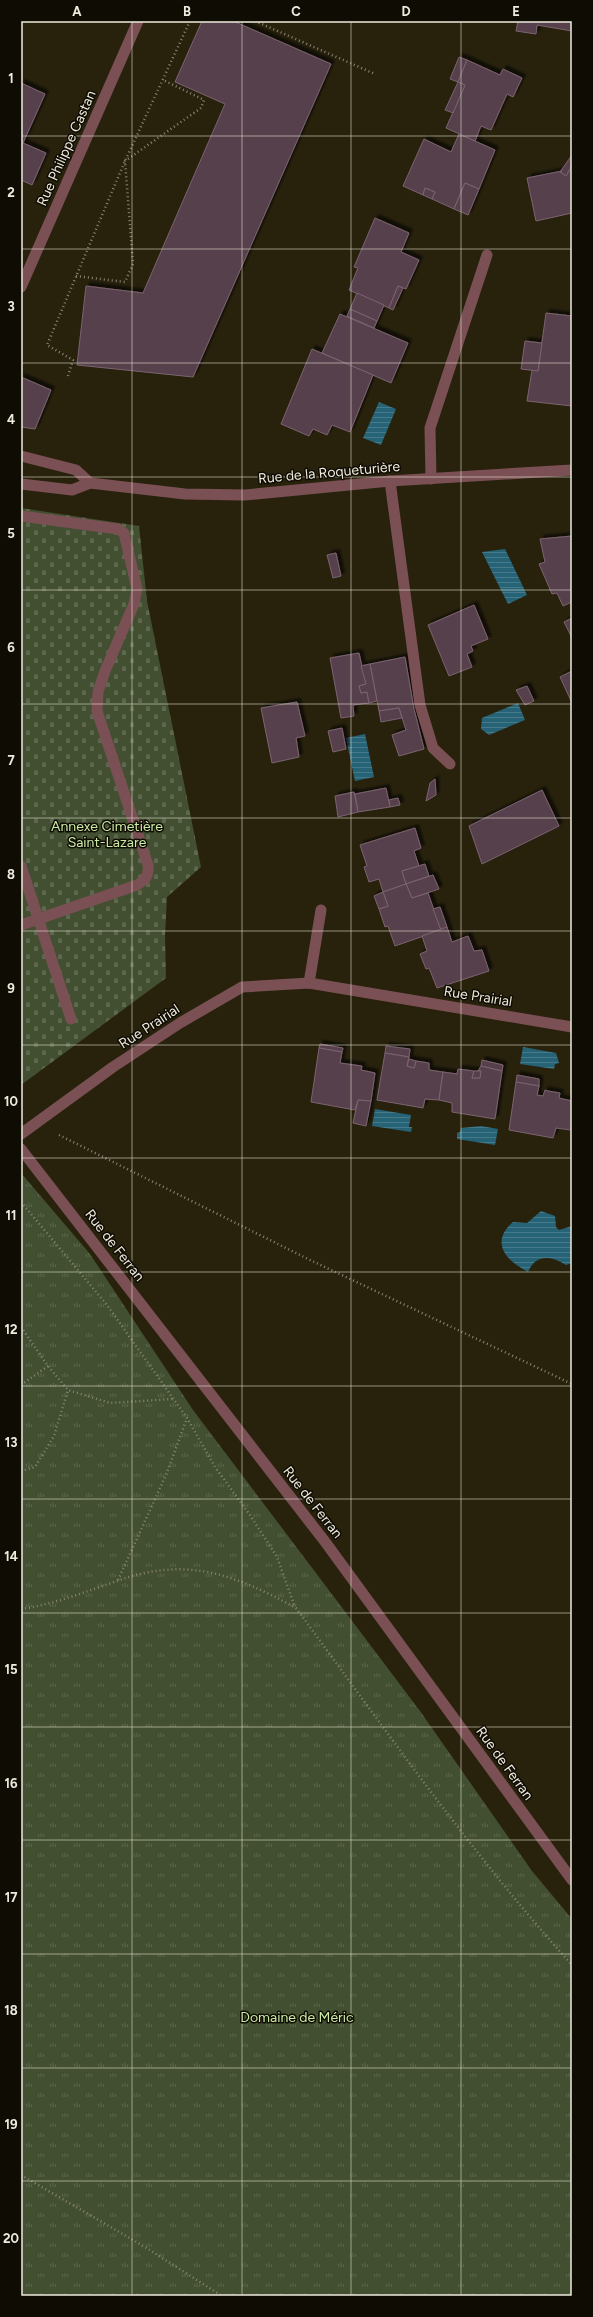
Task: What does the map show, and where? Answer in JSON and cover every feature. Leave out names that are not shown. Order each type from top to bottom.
[{"type":"street","name":"Rue Philippe Castan","points":[[21,287],[138,21]]},
{"type":"street","points":[[431,479],[430,428],[487,255]]},
{"type":"street","points":[[21,456],[76,470],[90,483]]},
{"type":"street","name":"Rue de la Roqueturière","points":[[21,484],[72,490],[90,483],[185,494],[245,495],[390,481],[572,470]]},
{"type":"street","points":[[390,481],[420,705],[433,748],[450,764]]},
{"type":"street","points":[[21,516],[118,529],[124,533],[137,589],[134,604],[100,685],[97,711],[148,865],[149,873],[146,879],[137,885],[37,918],[21,925]]},
{"type":"street","points":[[21,866],[71,1018]]},
{"type":"street","points":[[309,983],[321,910]]},
{"type":"street","name":"Rue Prairial","points":[[21,1134],[119,1063],[180,1023],[242,987],[309,983],[572,1026]]},
{"type":"street","name":"Rue de Ferran","points":[[21,1149],[326,1543],[572,1880]]},
{"type":"path","points":[[68,376],[73,360],[47,345],[125,161],[190,21]]},
{"type":"path","points":[[255,21],[375,74]]},
{"type":"path","points":[[125,161],[201,108],[204,100],[163,80]]},
{"type":"path","points":[[76,276],[125,282],[133,264],[125,161]]},
{"type":"path","points":[[38,1122],[66,1140],[296,1253],[572,1384]]},
{"type":"path","points":[[21,1202],[107,1305],[187,1418],[215,1467],[250,1515],[276,1557],[296,1608],[490,1869],[525,1913],[572,1965]]},
{"type":"path","points":[[21,1327],[48,1366],[68,1390],[110,1403],[173,1399]]},
{"type":"path","points":[[21,1384],[48,1366]]},
{"type":"path","points":[[21,1471],[35,1467],[54,1436],[68,1390]]},
{"type":"path","points":[[118,1580],[166,1475],[187,1418]]},
{"type":"path","points":[[21,1609],[78,1596],[118,1580],[161,1569],[205,1570],[259,1588],[296,1608]]},
{"type":"path","points":[[21,2175],[146,2247],[222,2296]]},
{"type":"green space","name":"Annexe Cimetière Saint-Lazare","points":[[21,508],[139,526],[147,601],[201,867],[167,897],[165,936],[166,978],[21,1085]]},
{"type":"green space","name":"Domaine de Méric","points":[[21,1173],[90,1254],[193,1410],[420,1711],[532,1871],[572,1919],[572,2296],[21,2296]]},
{"type":"water","points":[[379,402],[396,409],[381,445],[363,438]]},
{"type":"water","points":[[505,549],[527,595],[508,604],[482,552]]},
{"type":"water","points":[[518,703],[525,720],[489,735],[481,729],[482,718]]},
{"type":"water","points":[[365,734],[374,777],[355,781],[346,738]]},
{"type":"water","points":[[523,1047],[556,1053],[559,1063],[555,1064],[554,1069],[520,1064]]},
{"type":"water","points":[[375,1109],[411,1115],[409,1127],[412,1127],[411,1132],[372,1126]]},
{"type":"water","points":[[481,1126],[498,1129],[495,1145],[457,1139],[457,1133],[460,1132],[461,1128]]},
{"type":"water","points":[[541,1211],[555,1216],[556,1227],[559,1230],[572,1226],[572,1263],[566,1265],[555,1259],[539,1259],[531,1266],[528,1272],[520,1268],[508,1257],[504,1251],[502,1237],[513,1222],[527,1223]]},
{"type":"building","points":[[202,21],[233,21],[331,64],[193,377],[77,365],[86,286],[143,293],[225,104],[175,82]]},
{"type":"building","points":[[518,21],[572,21],[572,31],[537,25],[536,34],[516,31]]},
{"type":"building","points":[[459,57],[467,60],[458,82],[450,79]]},
{"type":"building","points":[[467,60],[500,75],[503,69],[522,78],[513,97],[507,94],[491,130],[481,126],[475,141],[446,128],[465,85],[458,82]]},
{"type":"building","points":[[458,82],[465,85],[453,113],[445,110]]},
{"type":"building","points":[[21,83],[45,94],[23,143],[46,153],[32,185],[21,180]]},
{"type":"building","points":[[459,134],[495,150],[479,189],[465,183],[454,209],[432,199],[435,192],[425,188],[423,195],[403,186],[424,139],[451,152]]},
{"type":"building","points":[[572,155],[572,166],[566,176],[560,172]]},
{"type":"building","points":[[572,166],[572,213],[536,221],[527,178],[562,171],[560,172],[566,176]]},
{"type":"building","points":[[465,183],[479,189],[468,215],[454,209]]},
{"type":"building","points":[[425,188],[435,192],[432,199],[423,195]]},
{"type":"building","points":[[375,218],[409,233],[401,252],[419,260],[406,289],[398,286],[389,308],[349,290],[358,268],[354,267]]},
{"type":"building","points":[[398,286],[403,288],[393,310],[389,308]]},
{"type":"building","points":[[357,293],[384,305],[377,321],[350,309]]},
{"type":"building","points":[[350,309],[377,321],[374,328],[347,316]]},
{"type":"building","points":[[546,313],[572,316],[572,406],[527,401],[532,370],[538,371]]},
{"type":"building","points":[[340,314],[408,343],[391,383],[322,353]]},
{"type":"building","points":[[525,341],[542,343],[538,371],[521,369]]},
{"type":"building","points":[[312,349],[373,375],[350,432],[332,425],[327,435],[313,429],[309,436],[281,424]]},
{"type":"building","points":[[21,377],[51,390],[35,429],[21,427]]},
{"type":"building","points":[[572,536],[572,602],[563,606],[557,593],[552,594],[539,564],[545,562],[540,539]]},
{"type":"building","points":[[336,553],[341,576],[333,578],[327,555]]},
{"type":"building","points":[[474,605],[488,639],[471,646],[473,651],[467,654],[472,667],[449,676],[428,625]]},
{"type":"building","points":[[572,618],[572,638],[564,622]]},
{"type":"building","points":[[359,653],[366,684],[359,686],[361,693],[367,692],[369,703],[353,705],[354,716],[341,718],[330,658]]},
{"type":"building","points":[[405,657],[414,709],[424,749],[399,756],[392,735],[406,730],[399,708],[379,711],[370,664]]},
{"type":"building","points":[[370,664],[377,701],[369,703],[367,692],[361,693],[359,686],[366,684],[361,666]]},
{"type":"building","points":[[572,671],[572,703],[560,677]]},
{"type":"building","points":[[527,686],[534,701],[525,705],[516,690]]},
{"type":"building","points":[[297,702],[305,736],[296,738],[299,757],[272,763],[261,708]]},
{"type":"building","points":[[399,708],[402,718],[381,722],[379,711]]},
{"type":"building","points":[[342,728],[346,749],[333,752],[328,731]]},
{"type":"building","points":[[435,779],[436,795],[426,801],[430,783]]},
{"type":"building","points":[[386,788],[390,807],[358,812],[355,794]]},
{"type":"building","points":[[542,790],[559,826],[482,864],[469,826]]},
{"type":"building","points":[[354,792],[358,812],[338,817],[335,796]]},
{"type":"building","points":[[398,798],[400,805],[390,807],[389,800]]},
{"type":"building","points":[[415,828],[421,848],[414,851],[419,866],[402,871],[406,884],[383,892],[379,879],[369,882],[364,867],[367,866],[360,845]]},
{"type":"building","points":[[425,864],[429,876],[406,884],[402,871]]},
{"type":"building","points":[[433,875],[439,889],[412,898],[406,884]]},
{"type":"building","points":[[406,884],[412,898],[428,893],[441,930],[395,946],[388,926],[385,927],[379,909],[388,906],[383,892]]},
{"type":"building","points":[[383,892],[388,906],[379,909],[374,896]]},
{"type":"building","points":[[440,907],[447,927],[441,930],[433,909]]},
{"type":"building","points":[[447,927],[452,942],[468,936],[474,951],[482,950],[489,971],[437,988],[429,968],[426,969],[420,954],[427,951],[422,936]]},
{"type":"building","points":[[320,1044],[343,1048],[342,1052],[319,1048]]},
{"type":"building","points":[[386,1046],[410,1049],[409,1057],[385,1053]]},
{"type":"building","points":[[319,1048],[342,1052],[340,1063],[362,1066],[361,1070],[375,1073],[371,1101],[358,1100],[355,1110],[311,1102]]},
{"type":"building","points":[[385,1053],[409,1057],[407,1066],[414,1068],[416,1061],[429,1063],[429,1070],[443,1072],[439,1100],[425,1099],[423,1108],[377,1100]]},
{"type":"building","points":[[409,1059],[416,1061],[414,1068],[407,1066]]},
{"type":"building","points":[[482,1060],[503,1065],[502,1071],[481,1066]]},
{"type":"building","points":[[481,1066],[502,1071],[495,1119],[452,1112],[452,1103],[439,1100],[443,1072],[457,1074],[458,1069],[474,1071],[472,1078],[480,1078],[481,1071],[478,1071]]},
{"type":"building","points":[[474,1071],[481,1071],[480,1078],[472,1078]]},
{"type":"building","points":[[517,1075],[539,1079],[539,1086],[516,1082]]},
{"type":"building","points":[[516,1082],[539,1086],[537,1095],[543,1096],[545,1090],[560,1093],[559,1098],[572,1101],[571,1130],[556,1128],[553,1138],[509,1130]]},
{"type":"building","points":[[358,1100],[371,1101],[366,1126],[353,1123]]}]
